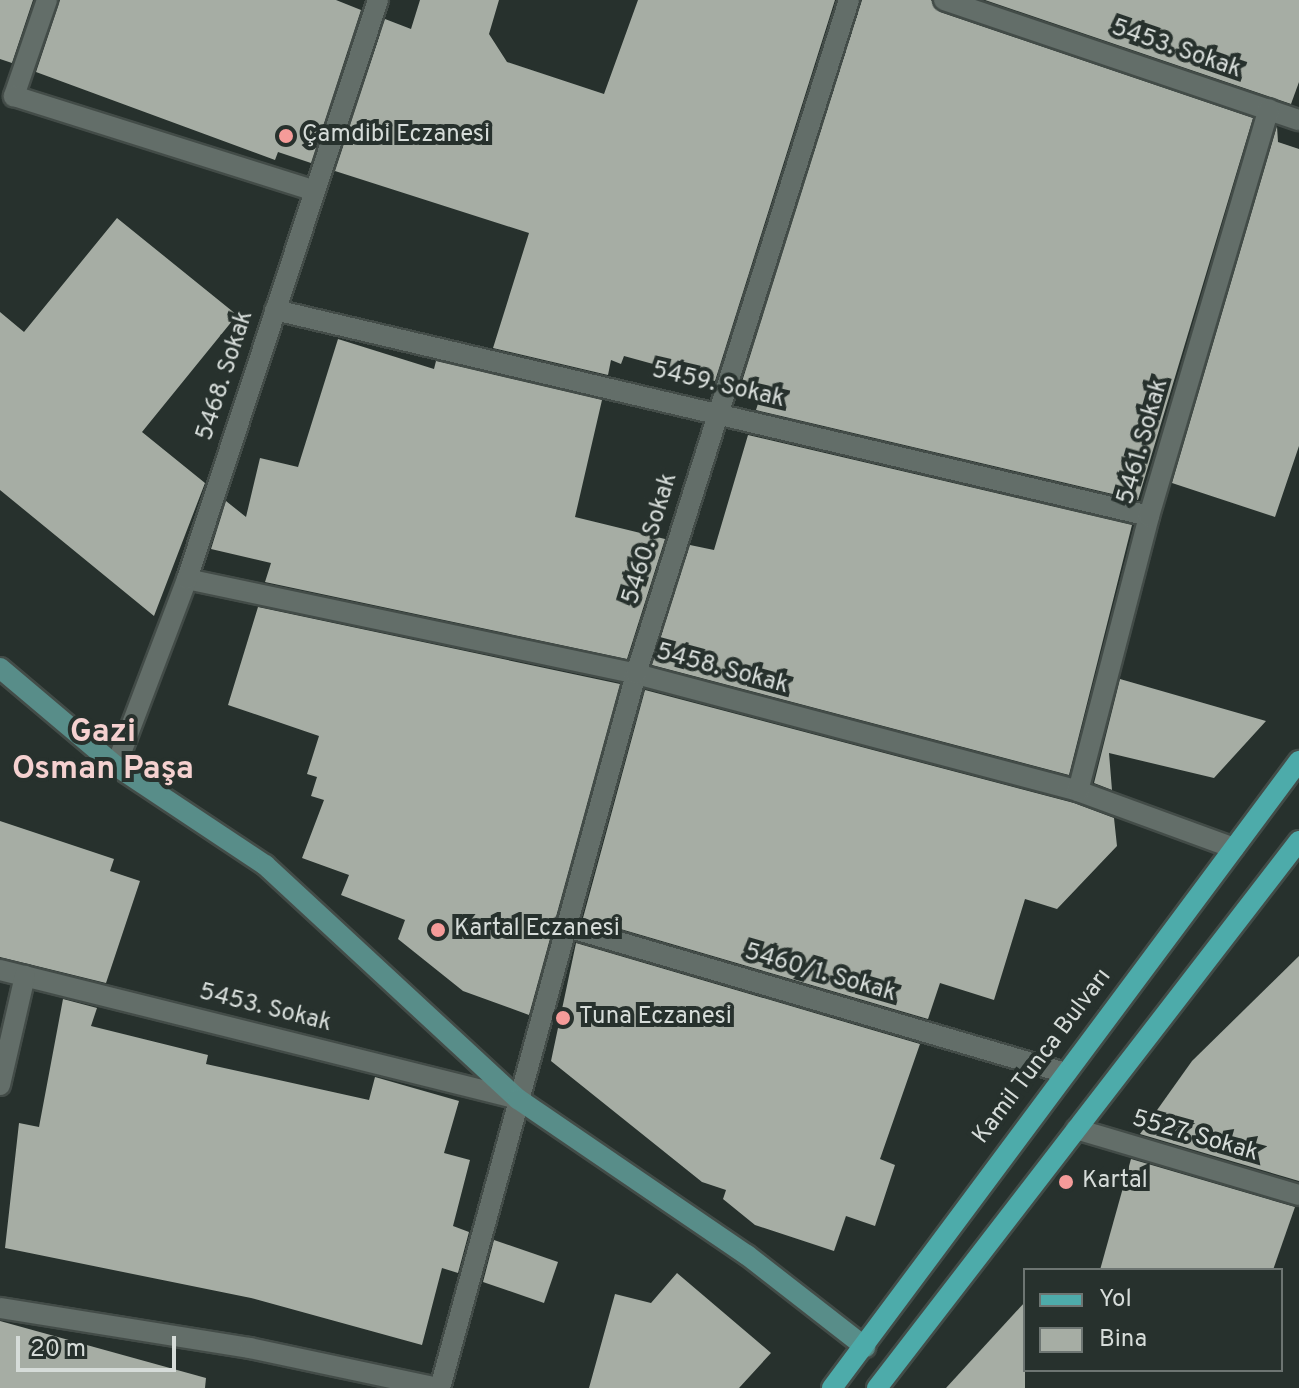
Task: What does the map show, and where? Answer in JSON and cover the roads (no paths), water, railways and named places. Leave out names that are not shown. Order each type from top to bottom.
[{"type":"main road","name":"Kamil Tunca Bulvarı","points":[[832,1388],[865,1347],[1062,1072],[1299,761]]},
{"type":"main road","points":[[877,1388],[1299,841]]},
{"type":"street","points":[[47,0],[14,96],[313,190]]},
{"type":"street","name":"5468. Sokak","points":[[116,766],[187,579],[378,0]]},
{"type":"street","name":"5460. Sokak","points":[[439,1388],[636,674],[849,0]]},
{"type":"street","name":"5453. Sokak","points":[[944,0],[1299,120]]},
{"type":"street","name":"5461. Sokak","points":[[1078,791],[1149,516],[1269,109]]},
{"type":"street","name":"5459. Sokak","points":[[275,310],[1149,516]]},
{"type":"street","name":"5458. Sokak","points":[[187,579],[636,674],[1078,791],[1234,848]]},
{"type":"street","points":[[0,668],[116,766],[265,865],[518,1099],[747,1255],[865,1347]]},
{"type":"street","name":"5460/1. Sokak","points":[[564,926],[1062,1072]]},
{"type":"street","name":"5453. Sokak","points":[[0,970],[518,1099]]},
{"type":"street","points":[[0,1085],[25,976]]},
{"type":"street","name":"5527. Sokak","points":[[1076,1129],[1299,1195]]},
{"type":"street","points":[[0,1308],[250,1348],[439,1388]]},
{"type":"place","name":"Çamdibi Eczanesi","points":[[286,136]]},
{"type":"place","name":"Kartal Eczanesi","points":[[438,930]]},
{"type":"place","name":"Tuna Eczanesi","points":[[563,1018]]},
{"type":"place","name":"Kartal","points":[[1066,1182]]},
{"type":"district","name":"Gazi Osman Paşa","points":[[103,752]]}]
